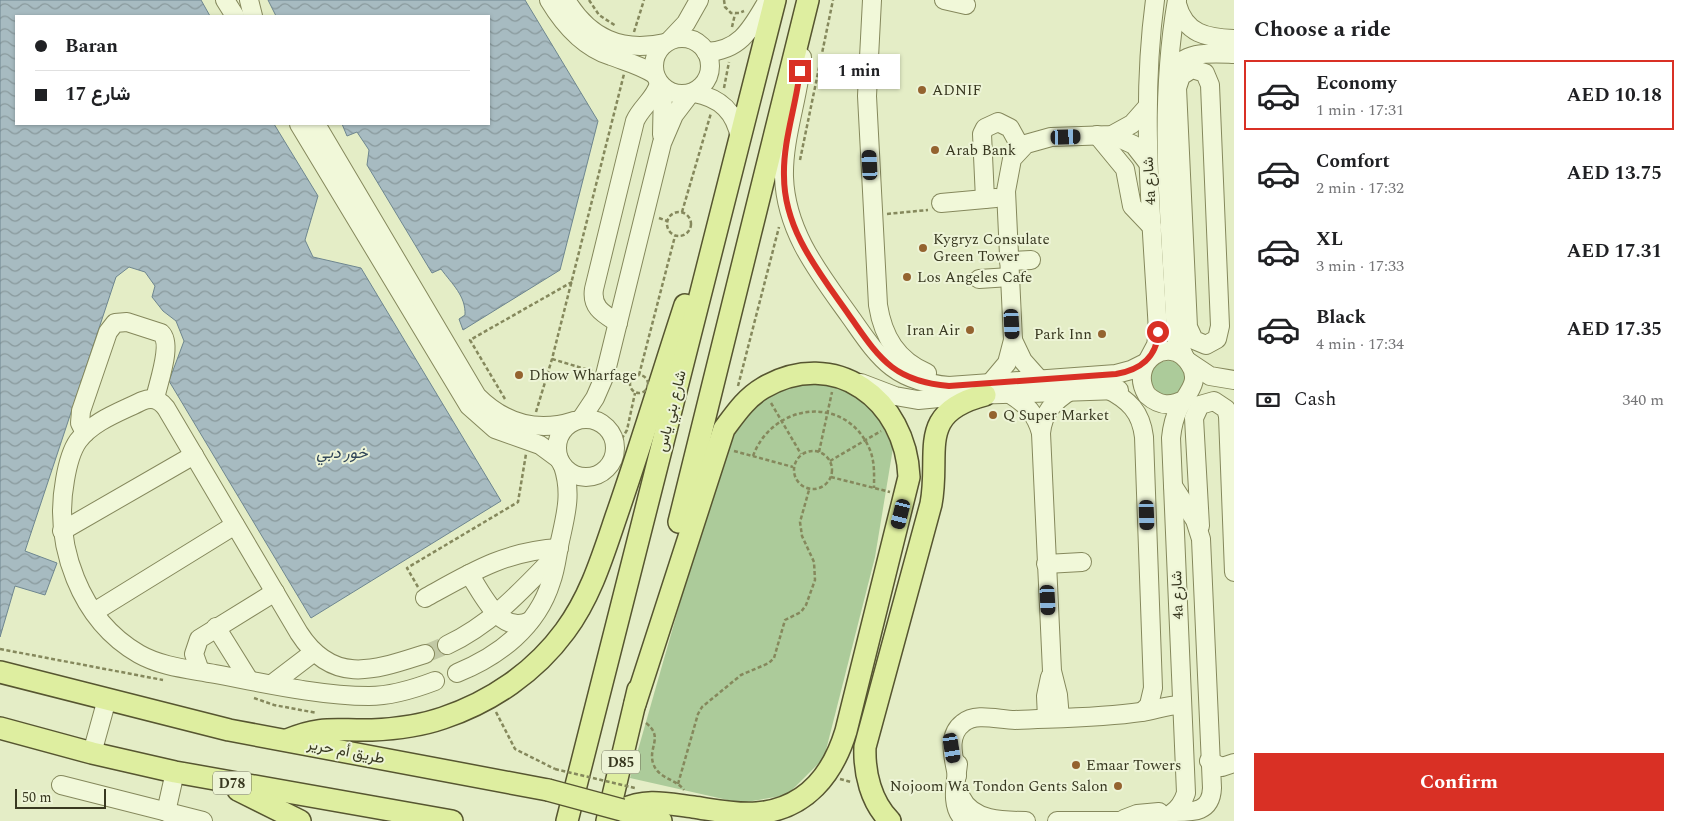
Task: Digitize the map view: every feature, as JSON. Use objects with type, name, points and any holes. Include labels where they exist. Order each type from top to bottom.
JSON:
[{"type":"main road","name":"شارع بني ياس","points":[[567,821],[775,0]]},
{"type":"main road","name":"D85","points":[[614,816],[634,708],[805,9]]},
{"type":"main road","points":[[287,740],[317,729],[371,730],[420,724],[443,718],[488,698],[530,669],[548,651],[570,624],[591,587],[628,482],[688,295],[720,222]]},
{"type":"main road","points":[[614,816],[649,802],[738,813],[758,813],[777,809],[795,802],[812,791],[826,776],[835,762],[846,731],[906,496],[909,477],[908,457],[896,423],[882,407],[843,378],[798,375],[780,380],[763,388],[741,406],[724,429],[634,708]]},
{"type":"main road","points":[[890,821],[876,802],[866,774],[866,747],[931,504],[934,478],[934,439],[942,421],[955,406],[967,400],[984,387]]},
{"type":"main road","name":"طريق أم حرير","points":[[0,672],[229,730],[548,790],[614,816],[661,821]]},
{"type":"main road","name":"D78","points":[[8,730],[92,753],[175,772],[452,821]]},
{"type":"main road","points":[[218,780],[300,821]]},
{"type":"street","points":[[225,0],[234,15]]},
{"type":"street","points":[[249,0],[252,15]]},
{"type":"street","points":[[549,0],[569,29],[582,40],[611,56],[630,47]]},
{"type":"street","points":[[566,0],[580,20],[602,38],[630,47],[653,46],[691,39],[704,49],[727,49],[744,38],[768,0]]},
{"type":"street","points":[[872,0],[867,96],[878,305],[881,324],[888,341],[900,356],[914,368],[932,376],[1010,394],[1107,389],[1149,397],[1164,405],[1172,405],[1187,396],[1234,380]]},
{"type":"street","points":[[944,0],[966,5]]},
{"type":"street","name":"4a شارع","points":[[1147,362],[1157,339],[1147,107],[1155,0]]},
{"type":"street","points":[[458,672],[498,652],[521,633],[546,597],[569,502],[568,484],[557,445],[559,437],[567,425],[577,420],[595,398],[605,375],[662,143],[674,115],[692,94],[702,87],[710,70],[704,49],[698,1]]},
{"type":"street","points":[[662,143],[659,82],[655,57],[686,23],[698,1]]},
{"type":"street","name":"4a شارع","points":[[1177,2],[1180,14],[1193,30],[1212,38],[1234,39]]},
{"type":"street","name":"4a شارع","points":[[1177,2],[1168,79],[1166,149],[1176,338],[1187,360]]},
{"type":"street","points":[[805,9],[800,74],[785,154],[786,199],[800,240],[810,259],[867,340],[879,355],[894,368],[911,378],[930,384],[984,387],[1007,363],[1013,340],[1003,157],[1009,144],[1050,137],[1105,135],[1132,124],[1147,107]]},
{"type":"street","points":[[630,47],[659,82],[671,93],[706,95],[727,108],[736,122],[740,138]]},
{"type":"street","points":[[1168,79],[1181,62],[1190,56],[1200,53],[1234,54]]},
{"type":"street","points":[[1199,70],[1208,78],[1210,85],[1220,326],[1217,339],[1206,345],[1194,340],[1188,328],[1180,160],[1179,82],[1186,71],[1199,70]]},
{"type":"street","points":[[618,323],[599,310],[593,300],[594,289],[635,121],[644,105],[655,94],[659,82]]},
{"type":"street","points":[[985,199],[982,134],[985,128],[998,122],[1005,124],[1019,143]]},
{"type":"street","points":[[300,125],[362,216]]},
{"type":"street","points":[[316,125],[362,216],[469,406],[496,429],[530,433],[577,420],[599,422],[609,430]]},
{"type":"street","points":[[1105,135],[1134,145],[1148,163]]},
{"type":"street","points":[[1105,135],[1126,169],[1132,206],[1152,227]]},
{"type":"street","points":[[1166,149],[1180,160]]},
{"type":"street","points":[[940,203],[985,199],[1006,194]]},
{"type":"street","points":[[1171,260],[1184,248]]},
{"type":"street","points":[[979,279],[1031,260]]},
{"type":"street","points":[[85,433],[80,423],[81,411],[108,332],[115,323],[127,322],[165,336],[167,348],[155,399]]},
{"type":"street","points":[[1013,340],[1023,361],[1039,379]]},
{"type":"street","points":[[843,378],[895,396],[918,400],[984,387],[1039,379],[1116,374],[1131,370],[1159,353],[1166,351],[1179,354],[1210,376],[1234,380]]},
{"type":"street","points":[[1187,360],[1194,378],[1187,396]]},
{"type":"street","points":[[1147,362],[1141,380],[1149,397]]},
{"type":"street","points":[[569,502],[590,476],[607,468],[614,450],[609,430],[605,375]]},
{"type":"street","points":[[1107,389],[1126,400],[1139,416],[1144,437],[1153,688],[1149,705],[1142,712]]},
{"type":"street","points":[[1053,718],[1058,695],[1052,671],[1041,433],[1046,413],[1053,404],[1070,391]]},
{"type":"street","points":[[1010,394],[1027,406],[1034,414],[1041,433]]},
{"type":"street","name":"4a شارع","points":[[1184,753],[1171,438],[1175,417],[1187,396]]},
{"type":"street","name":"4a شارع","points":[[1149,397],[1164,417],[1171,438]]},
{"type":"street","points":[[426,654],[377,669],[360,671],[343,668],[328,662],[314,652],[306,643],[275,592],[166,408],[155,399],[142,401],[85,433],[76,443],[62,492],[62,531],[73,574],[94,612],[114,636],[140,654],[169,666],[200,671],[247,688],[272,684],[348,695],[370,696],[407,690],[436,682]]},
{"type":"street","points":[[1147,821],[1162,819],[1175,812],[1202,810],[1208,804],[1212,788],[1209,761],[1194,418],[1200,405],[1214,401],[1226,409],[1228,416],[1234,572]]},
{"type":"street","points":[[530,433],[575,475],[590,476]]},
{"type":"street","points":[[62,531],[194,455]]},
{"type":"street","points":[[1146,498],[1172,479],[1194,520],[1200,539]]},
{"type":"street","points":[[94,612],[235,525]]},
{"type":"street","points":[[425,598],[502,558],[520,552],[558,551]]},
{"type":"street","points":[[447,645],[473,632],[496,614],[558,551]]},
{"type":"street","points":[[1046,564],[1082,562]]},
{"type":"street","points":[[468,574],[496,614],[504,622],[522,625],[530,621]]},
{"type":"street","points":[[1149,586],[1178,612]]},
{"type":"street","points":[[200,671],[194,654],[195,646],[199,639],[275,592]]},
{"type":"street","points":[[216,627],[247,688]]},
{"type":"street","points":[[272,684],[314,652]]},
{"type":"street","points":[[92,753],[107,699]]},
{"type":"street","points":[[966,821],[960,816],[955,807],[957,781],[952,744],[957,728],[972,718],[1004,720],[1053,718],[1142,712],[1160,706],[1182,711]]},
{"type":"street","points":[[1175,812],[1186,792],[1184,753]]},
{"type":"street","points":[[1058,821],[1122,820],[1137,814],[1157,813],[1173,802],[1179,789],[1184,753]]},
{"type":"street","points":[[1209,761],[1222,767],[1234,763]]},
{"type":"street","points":[[166,812],[175,772]]},
{"type":"street","points":[[957,781],[966,805],[973,812],[989,818],[1026,821]]},
{"type":"street","points":[[61,785],[203,821]]},
{"type":"street","points":[[1051,821],[1057,815],[1065,812],[1096,812],[1122,820]]},
{"type":"path","points":[[589,0],[599,15],[630,47]]},
{"type":"path","points":[[425,598],[407,568],[518,502],[530,433],[572,282],[630,47],[644,0]]},
{"type":"path","points":[[724,0],[725,7],[731,13],[739,14],[746,8]]},
{"type":"path","points":[[682,212],[689,218],[690,228],[684,235],[675,236],[668,230],[667,220],[673,213],[682,212]]},
{"type":"path","points":[[639,375],[675,236]]},
{"type":"path","points":[[507,402],[470,340],[572,282]]},
{"type":"path","points":[[614,450],[627,430],[635,393],[632,390],[631,378],[639,375],[646,378],[648,386],[646,396]]},
{"type":"path","points":[[819,452],[828,413],[843,378]]},
{"type":"path","points":[[635,393],[643,393],[648,386]]},
{"type":"path","points":[[763,388],[801,454]]},
{"type":"path","points":[[753,456],[761,439],[781,420],[804,412],[828,413],[849,423],[865,441],[874,469],[874,488]]},
{"type":"path","points":[[830,461],[896,423]]},
{"type":"path","points":[[717,447],[794,467]]},
{"type":"path","points":[[819,452],[830,461],[831,477],[824,486],[809,490],[798,483],[794,467],[801,454],[819,452]]},
{"type":"path","points":[[831,477],[906,496]]},
{"type":"path","points":[[678,784],[698,714],[702,707],[741,675],[769,663],[774,658],[785,620],[801,612],[806,605],[815,580],[814,562],[802,536],[800,522],[809,490]]},
{"type":"path","points":[[0,649],[166,681]]},
{"type":"path","points":[[247,688],[274,705],[318,714]]},
{"type":"path","points":[[488,698],[515,749],[556,769],[635,788]]},
{"type":"path","points":[[634,708],[653,728],[655,736],[652,761],[657,772],[683,788],[692,807]]},
{"type":"green space","points":[[1168,361],[1175,362],[1180,366],[1184,371],[1184,385],[1180,390],[1175,394],[1168,395],[1161,394],[1156,390],[1152,385],[1151,378],[1152,371],[1156,366],[1161,362]]},
{"type":"green space","points":[[832,382],[873,406],[893,448],[875,557],[824,758],[787,795],[741,803],[630,778],[731,424],[778,384]]},
{"type":"water","name":"خور دبي","points":[[0,0],[201,0],[209,15],[15,15],[15,125],[275,125],[318,196],[305,240],[313,257],[361,268],[501,501],[311,618],[169,381],[184,341],[176,321],[163,311],[152,297],[155,286],[145,272],[129,267],[116,277],[25,551],[57,563],[45,595],[15,586],[0,637]]},
{"type":"water","points":[[268,0],[525,0],[598,121],[560,270],[463,330],[459,319],[465,315],[465,308],[458,290],[441,269],[432,273],[367,165],[369,150],[357,132],[347,136],[342,125],[490,125],[490,15],[276,15]]},
{"type":"tunnel","points":[[425,654],[447,645]]},
{"type":"place","name":"ADNIF","points":[[922,90]]},
{"type":"place","name":"Arab Bank","points":[[935,150]]},
{"type":"place","name":"Kygryz Consulate Green Tower","points":[[923,248]]},
{"type":"place","name":"Los Angeles Cafe","points":[[907,277]]},
{"type":"place","name":"Iran Air","points":[[970,330]]},
{"type":"place","name":"Park Inn","points":[[1102,334]]},
{"type":"place","name":"Dhow Wharfage","points":[[519,375]]},
{"type":"place","name":"Q Super Market","points":[[993,415]]},
{"type":"place","name":"Emaar Towers","points":[[1076,765]]},
{"type":"place","name":"Nojoom Wa Tondon Gents Salon","points":[[1118,786]]},
{"type":"route","points":[[800,71],[785,154],[786,199],[792,220],[810,259],[867,340],[879,355],[894,368],[911,378],[930,384],[949,386],[1116,374],[1131,370],[1145,363],[1156,346],[1158,332]]}]
